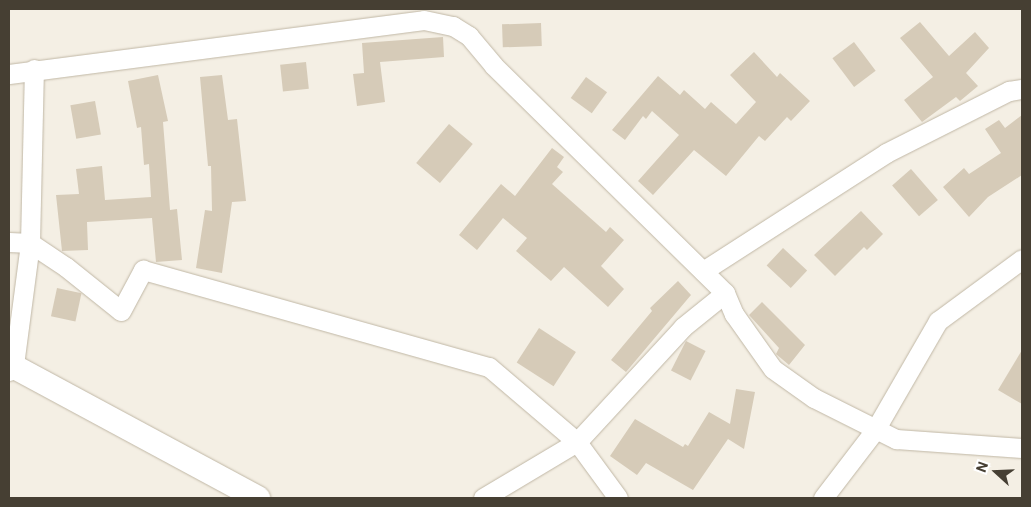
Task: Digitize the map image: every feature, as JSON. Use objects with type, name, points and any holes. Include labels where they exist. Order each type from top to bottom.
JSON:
[{"type":"street","points":[[9,74],[34,69],[424,20],[453,26],[469,36],[493,65],[725,293],[734,314],[773,369],[814,398],[874,430],[896,439],[1022,448]]},
{"type":"street","points":[[34,69],[30,243],[11,367],[258,498]]},
{"type":"street","points":[[703,271],[886,153],[1009,91],[1022,89]]},
{"type":"street","points":[[9,242],[30,243],[66,267],[121,311],[143,270],[489,367],[577,442],[618,498]]},
{"type":"street","points":[[823,498],[874,430],[938,321],[1022,259]]},
{"type":"street","points":[[483,498],[577,442],[683,327],[725,293]]},
{"type":"building","points":[[920,22],[949,56],[975,32],[989,48],[966,73],[978,86],[960,101],[956,97],[922,122],[904,100],[933,77],[900,38]]},
{"type":"building","points":[[541,23],[542,46],[503,47],[502,24]]},
{"type":"building","points":[[443,37],[444,57],[380,62],[385,102],[357,106],[353,74],[364,73],[362,43]]},
{"type":"building","points":[[854,42],[876,71],[854,87],[832,58]]},
{"type":"building","points":[[754,52],[777,77],[780,73],[810,101],[791,121],[787,117],[765,141],[759,136],[726,176],[694,150],[653,195],[638,181],[679,135],[652,111],[646,119],[643,116],[625,140],[612,130],[658,76],[680,95],[684,90],[705,109],[711,102],[736,124],[756,102],[730,75]]},
{"type":"building","points":[[306,62],[309,89],[283,92],[280,65]]},
{"type":"building","points":[[158,75],[168,121],[163,122],[170,210],[177,209],[182,260],[156,262],[152,218],[87,222],[88,250],[62,251],[56,195],[79,194],[76,169],[102,166],[105,200],[151,197],[149,164],[144,165],[141,127],[137,128],[128,81]]},
{"type":"building","points":[[222,75],[228,120],[237,119],[246,201],[232,202],[222,273],[196,268],[205,210],[212,211],[211,166],[208,166],[200,77]]},
{"type":"building","points":[[586,77],[607,92],[592,113],[571,98]]},
{"type":"building","points":[[95,101],[101,134],[76,139],[70,105]]},
{"type":"building","points":[[1022,115],[1022,175],[988,197],[969,217],[943,187],[964,168],[969,174],[1001,153],[985,129],[999,120],[1005,128]]},
{"type":"building","points":[[449,124],[473,144],[440,183],[416,163]]},
{"type":"building","points":[[552,148],[564,157],[557,167],[563,172],[552,184],[606,232],[610,227],[624,240],[601,266],[624,289],[608,307],[564,267],[551,281],[516,251],[527,238],[503,218],[477,250],[459,235],[501,184],[515,196]]},
{"type":"building","points":[[911,169],[938,200],[919,216],[892,185]]},
{"type":"building","points":[[861,211],[883,234],[867,250],[864,247],[835,276],[814,255]]},
{"type":"building","points":[[783,248],[807,271],[791,288],[767,266]]},
{"type":"building","points":[[678,281],[691,295],[626,372],[611,360],[652,311],[650,308]]},
{"type":"building","points":[[57,288],[81,293],[75,322],[51,316]]},
{"type":"building","points":[[762,302],[805,345],[789,365],[776,354],[779,348],[749,315]]},
{"type":"building","points":[[539,328],[576,352],[554,386],[517,362]]},
{"type":"building","points":[[686,341],[706,351],[691,380],[671,370]]},
{"type":"building","points":[[1022,350],[1022,404],[998,390]]},
{"type":"building","points":[[736,389],[755,392],[744,449],[728,439],[693,490],[646,463],[637,475],[610,456],[635,419],[683,447],[685,444],[688,446],[709,412],[730,424]]}]
